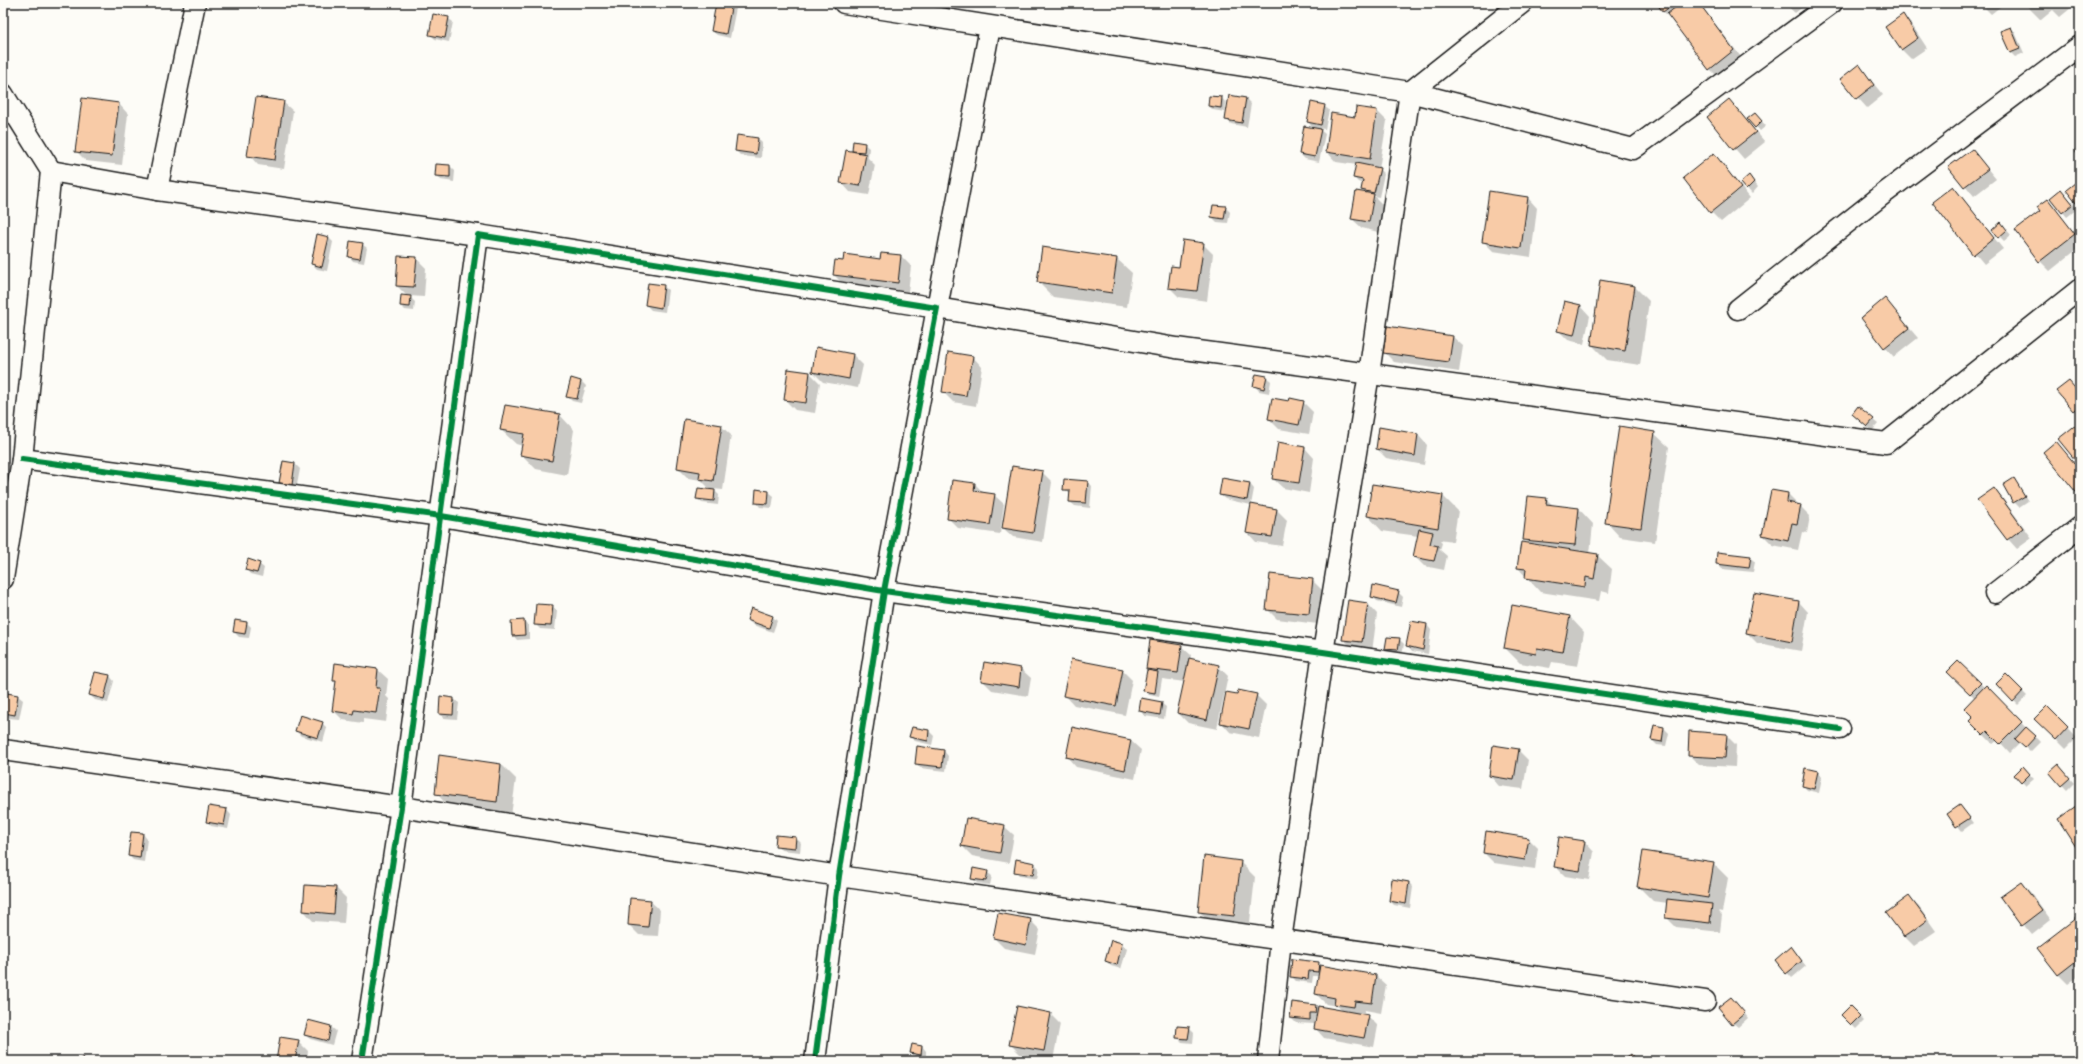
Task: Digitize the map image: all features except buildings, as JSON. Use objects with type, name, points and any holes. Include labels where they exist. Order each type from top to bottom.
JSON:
[{"type":"street","points":[[157,190],[194,3]]},
{"type":"street","points":[[844,3],[1410,92],[1633,149],[1832,3]]},
{"type":"street","points":[[1268,1061],[1281,940],[1323,652],[1369,374],[1410,92],[1522,3]]},
{"type":"street","points":[[815,1061],[839,876],[884,591],[990,27]]},
{"type":"street","points":[[1738,309],[1886,192],[2080,46]]},
{"type":"street","points":[[3,94],[51,171],[22,459],[3,579]]},
{"type":"street","points":[[51,171],[157,190],[478,235],[937,308],[1176,348],[1886,443],[2080,289]]},
{"type":"street","points":[[362,1061],[401,807],[478,235]]},
{"type":"street","points":[[22,459],[441,516],[884,591],[1323,652],[1840,728]]},
{"type":"street","points":[[1995,593],[2080,527]]},
{"type":"street","points":[[3,750],[401,807],[839,876],[1706,1001]]},
{"type":"cycle path","points":[[362,1061],[401,807],[478,235],[937,308],[884,591],[839,876],[815,1061]]},
{"type":"cycle path","points":[[22,459],[441,516],[884,591],[1323,652],[1840,729]]}]
